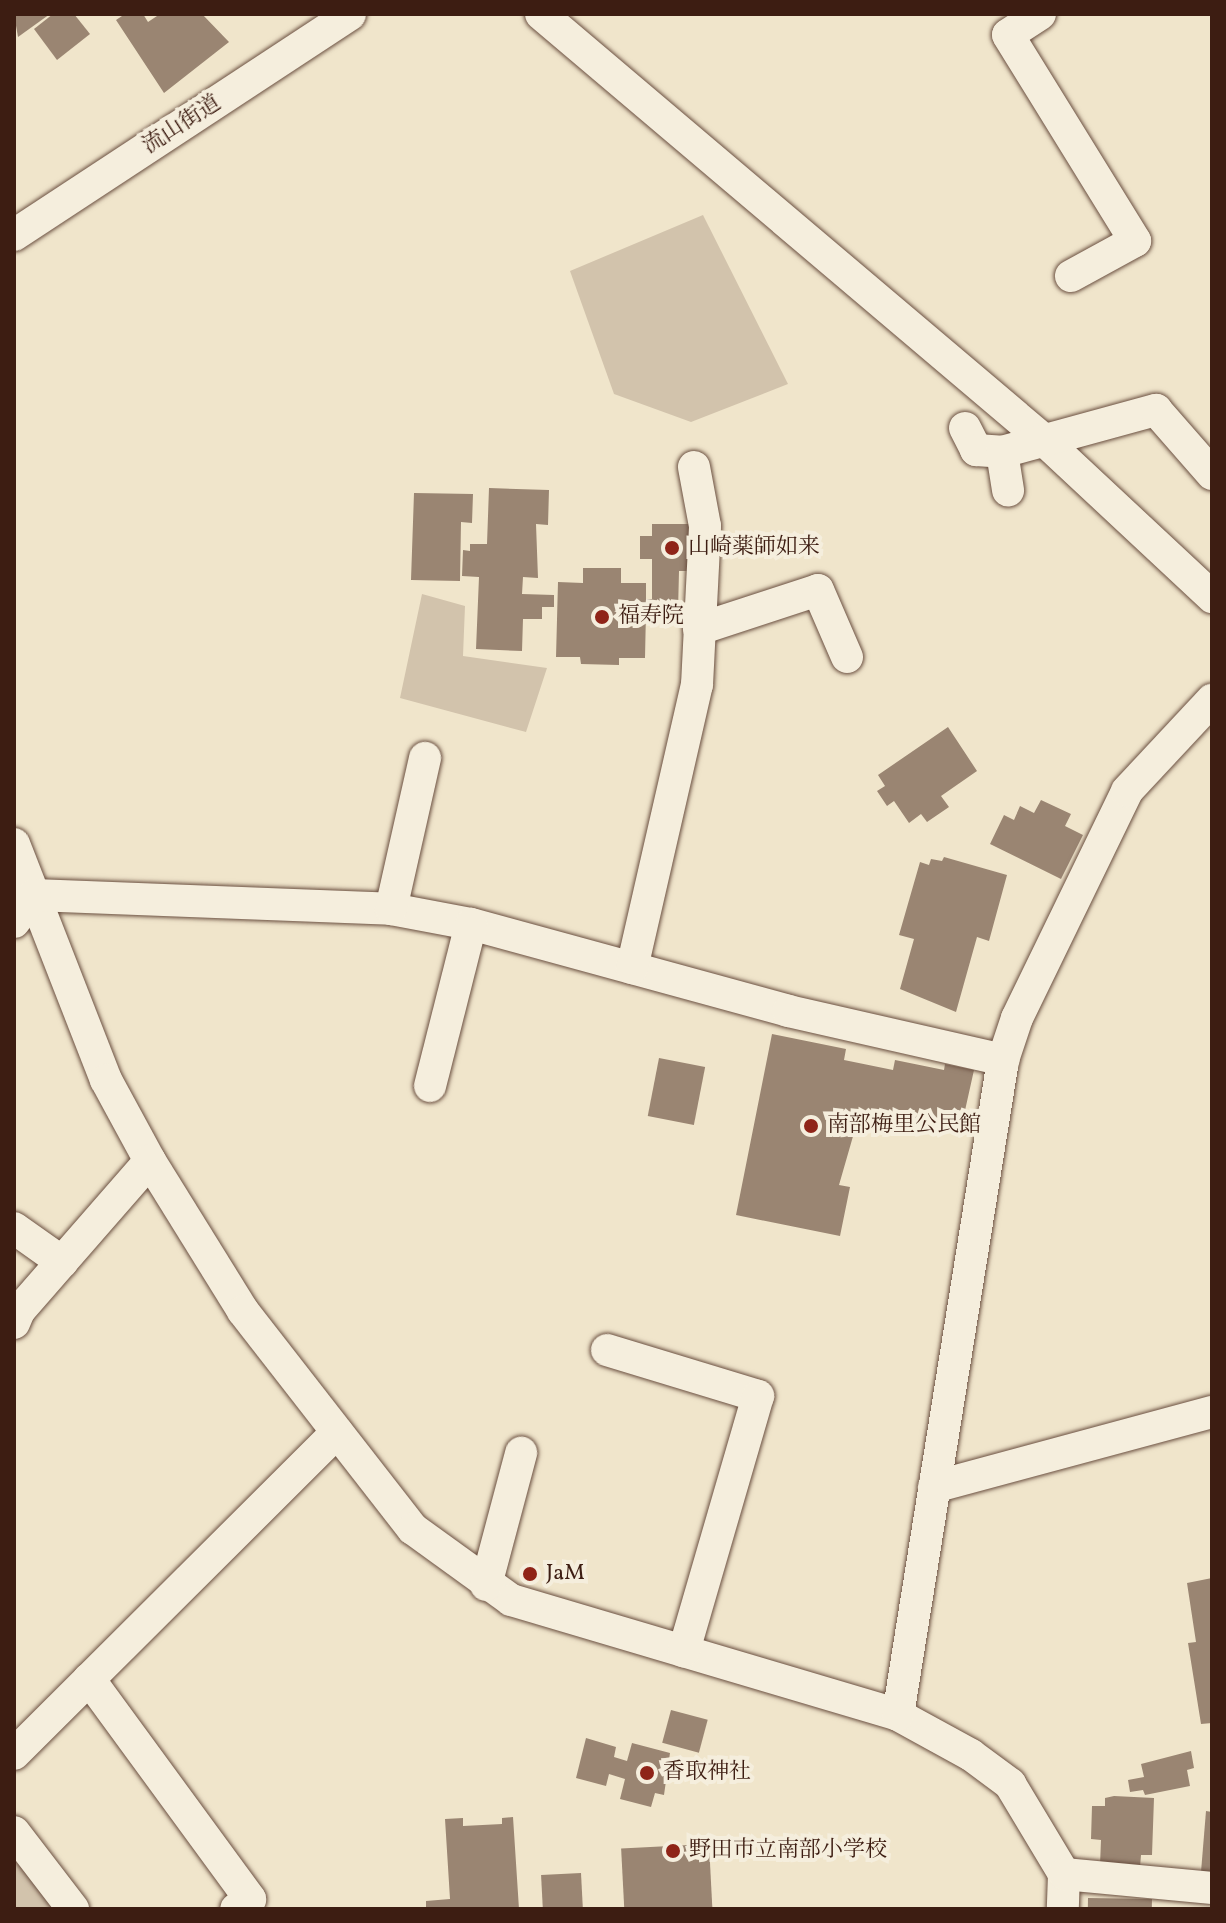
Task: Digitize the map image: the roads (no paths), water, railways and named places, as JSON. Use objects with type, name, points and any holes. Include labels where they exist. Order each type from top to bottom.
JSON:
[{"type":"street","name":"流山街道","points":[[14,235],[350,14]]},
{"type":"street","points":[[541,14],[1045,441],[1212,597]]},
{"type":"street","points":[[1040,14],[1008,35],[1135,241],[1071,276]]},
{"type":"street","points":[[965,428],[976,450],[1002,452],[1156,410],[1212,474]]},
{"type":"street","points":[[1002,452],[1008,491]]},
{"type":"street","points":[[632,968],[697,685],[705,526],[694,467]]},
{"type":"street","points":[[699,629],[818,590],[847,657]]},
{"type":"street","points":[[898,1715],[1003,1060],[1017,1018],[1127,791],[1212,700]]},
{"type":"street","points":[[391,909],[425,758]]},
{"type":"street","points":[[14,844],[106,1080],[150,1161],[243,1311],[413,1529],[486,1585],[511,1600],[898,1715],[971,1755],[1010,1784],[1064,1874],[1063,1909]]},
{"type":"street","points":[[34,895],[391,909],[471,924],[632,968],[1003,1060]]},
{"type":"street","points":[[14,922],[34,895]]},
{"type":"street","points":[[430,1086],[471,924]]},
{"type":"street","points":[[14,1323],[62,1262],[150,1161]]},
{"type":"street","points":[[14,1228],[62,1262]]},
{"type":"street","points":[[607,1350],[758,1396],[684,1651]]},
{"type":"street","points":[[934,1487],[1212,1412]]},
{"type":"street","points":[[14,1754],[337,1432]]},
{"type":"street","points":[[486,1585],[521,1453]]},
{"type":"street","points":[[89,1679],[250,1899],[236,1909]]},
{"type":"street","points":[[14,1832],[73,1909]]},
{"type":"street","points":[[1064,1874],[1212,1888]]},
{"type":"place","name":"山崎薬師如来","points":[[672,548]]},
{"type":"place","name":"福寿院","points":[[602,617]]},
{"type":"place","name":"南部梅里公民館","points":[[811,1126]]},
{"type":"place","name":"JaM","points":[[530,1574]]},
{"type":"place","name":"香取神社","points":[[647,1773]]},
{"type":"place","name":"野田市立南部小学校","points":[[673,1851]]}]
